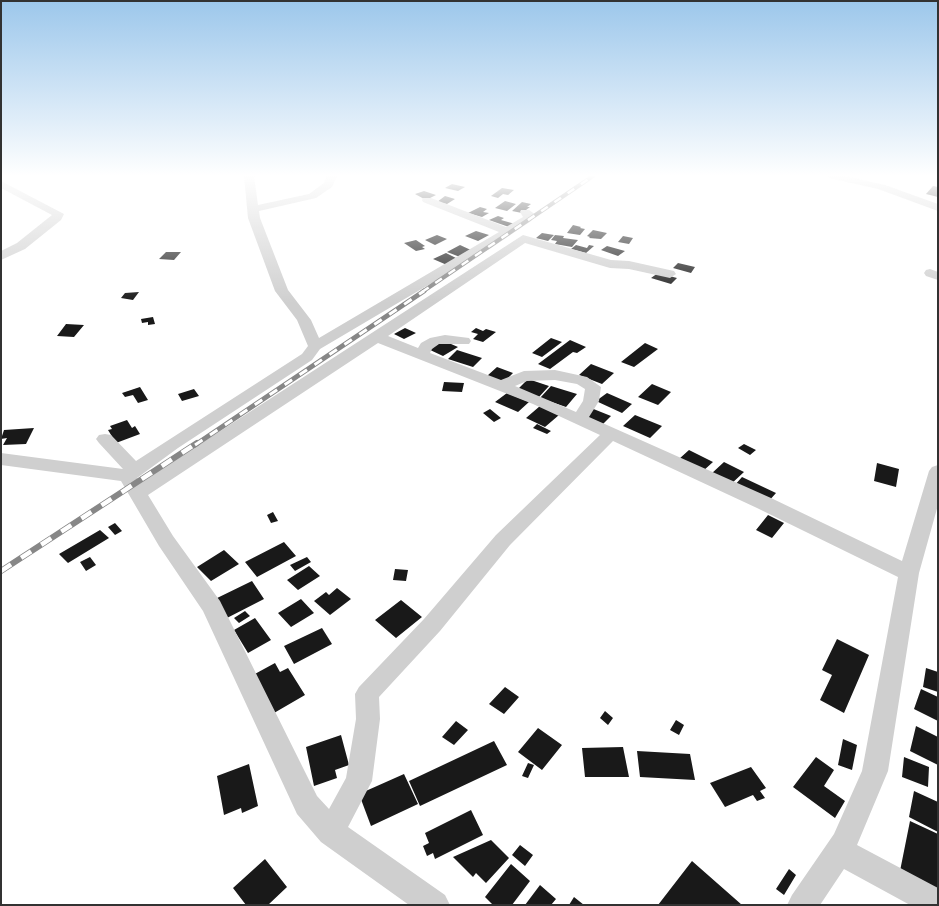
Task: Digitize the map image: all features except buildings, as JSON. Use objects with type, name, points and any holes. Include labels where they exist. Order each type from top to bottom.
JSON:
[{"type":"street","points":[[1,256],[21,246],[57,218]]},
{"type":"street","points":[[254,218],[282,291],[304,320],[315,346]]},
{"type":"street","points":[[474,218],[508,232]]},
{"type":"street","points":[[133,480],[307,357],[315,346],[508,232],[528,218]]},
{"type":"street","points":[[1,459],[133,480],[377,337],[523,239],[670,274]]},
{"type":"street","points":[[377,337],[580,419],[909,572]]},
{"type":"street","points":[[422,355],[426,346],[436,341],[464,341]]},
{"type":"street","points":[[501,386],[524,376],[555,374],[582,380],[593,387],[591,401],[580,419]]},
{"type":"street","points":[[331,832],[360,780],[368,719],[367,694],[432,625],[503,540],[611,434]]},
{"type":"street","points":[[105,439],[133,480],[166,541],[212,607],[308,805],[331,832],[435,905]]},
{"type":"street","points":[[802,905],[839,851],[875,771],[909,572],[938,471]]},
{"type":"street","points":[[839,851],[938,904]]},
{"type":"railway","points":[[422,292],[531,218]]},
{"type":"railway","points":[[195,445],[424,291]]},
{"type":"railway","points":[[1,571],[197,443]]}]
